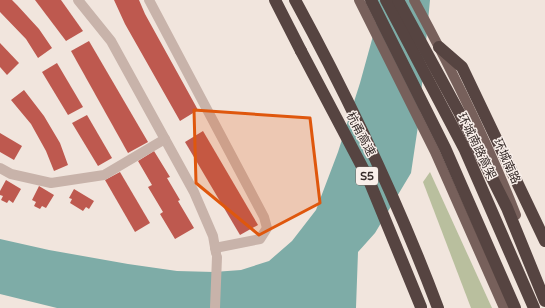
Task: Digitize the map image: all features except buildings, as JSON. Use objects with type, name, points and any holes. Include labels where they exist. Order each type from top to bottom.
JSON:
[{"type":"highway","name":"杭甬高速","points":[[275,0],[368,178],[421,308]]},
{"type":"highway","name":"杭甬高速","points":[[295,0],[318,42],[376,159],[438,308]]},
{"type":"highway","points":[[371,0],[445,148],[515,308]]},
{"type":"highway","name":"环城南路高架","points":[[386,0],[465,150],[534,308]]},
{"type":"highway","name":"环城南路高架","points":[[398,0],[460,114],[503,202],[545,301]]},
{"type":"highway","points":[[439,47],[462,67],[545,241]]},
{"type":"main road","points":[[359,0],[435,152],[504,308]]},
{"type":"main road","name":"环城南路","points":[[414,0],[439,47],[498,170],[545,289]]},
{"type":"street","points":[[78,0],[110,41],[194,192],[213,236],[216,252],[215,308]]},
{"type":"street","points":[[149,0],[264,217],[267,228],[260,239],[216,252]]},
{"type":"street","points":[[0,168],[11,174],[51,182],[104,175],[165,139]]},
{"type":"highlighted area","points":[[194,110],[310,118],[320,203],[259,235],[196,183]]},
{"type":"green space","points":[[430,172],[492,308],[471,308],[423,182]]},
{"type":"water","points":[[377,0],[430,0],[418,126],[411,173],[375,233],[358,252],[356,308],[57,308],[0,294],[0,239],[49,250],[177,271],[214,272],[241,270],[269,261],[292,241],[316,210],[338,152],[360,83],[376,25]]}]
